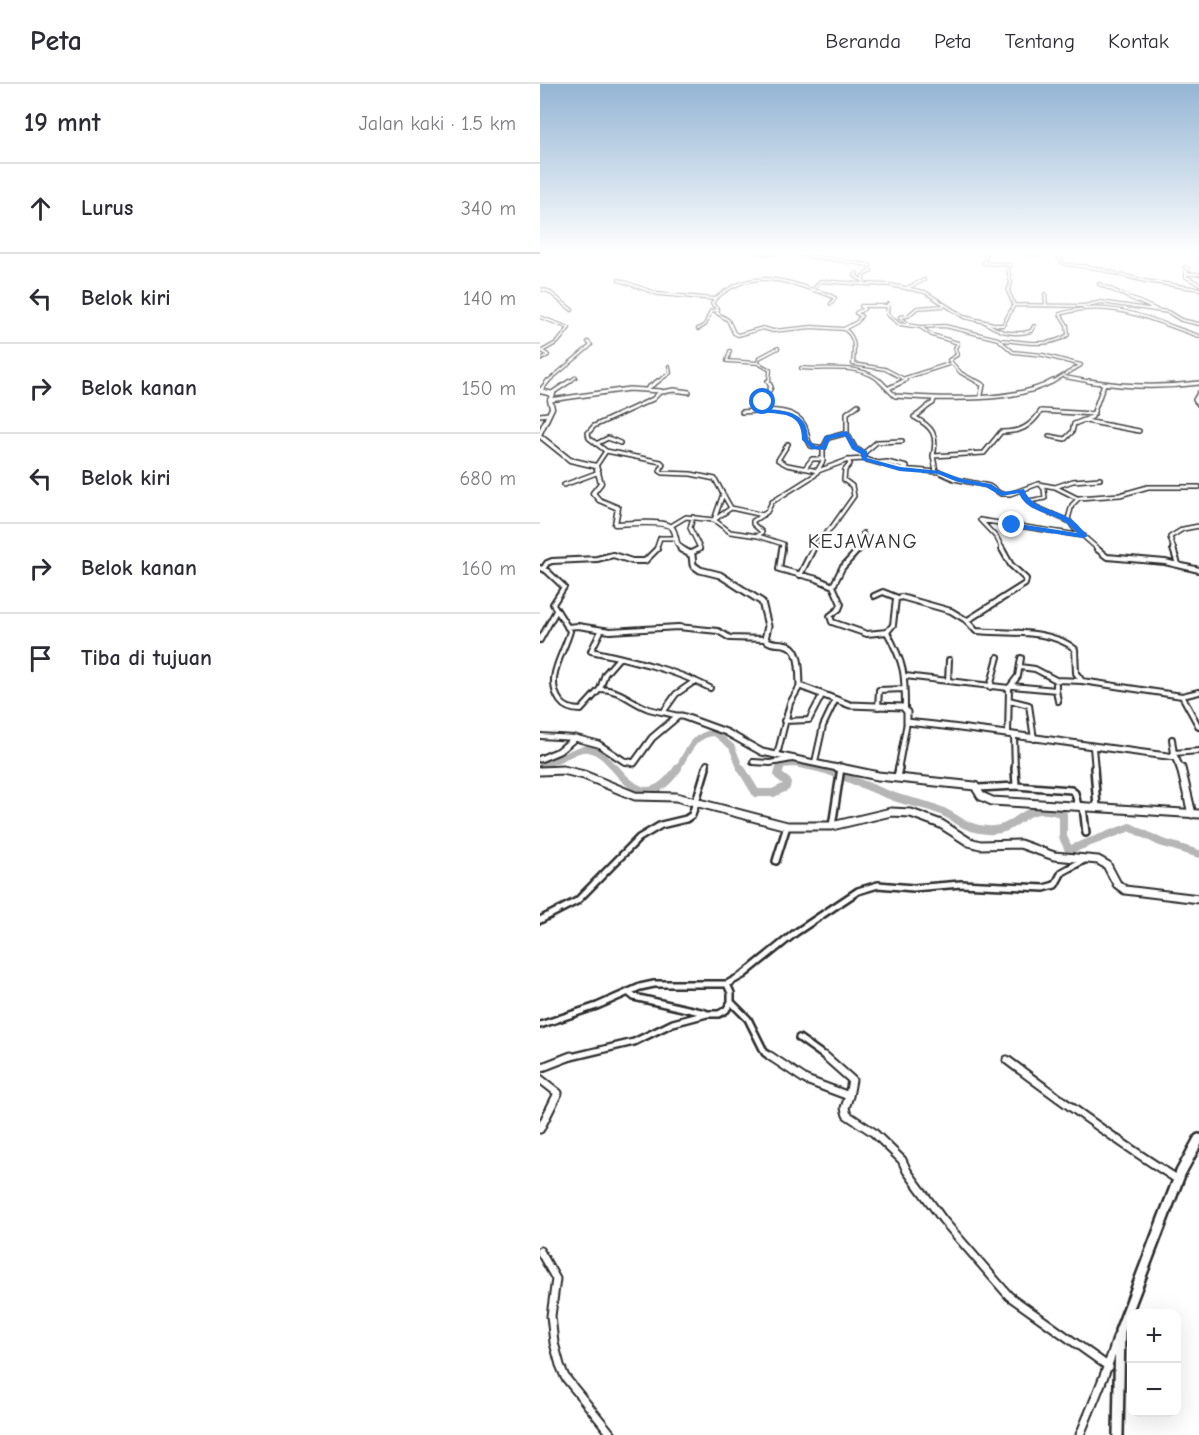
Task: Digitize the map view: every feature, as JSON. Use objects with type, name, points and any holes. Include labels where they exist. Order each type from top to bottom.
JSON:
[{"type":"street","points":[[540,317],[569,328],[558,342],[542,351],[548,355],[540,360]]},
{"type":"street","points":[[698,329],[703,327],[710,317]]},
{"type":"street","points":[[723,317],[730,322],[736,334],[762,328],[780,336]]},
{"type":"street","points":[[773,331],[812,327],[844,329],[859,321],[860,317]]},
{"type":"street","points":[[889,317],[899,324],[920,327],[958,343],[957,355],[950,360],[961,373],[982,385],[981,395]]},
{"type":"street","points":[[900,317],[908,324]]},
{"type":"street","points":[[962,317],[1003,325],[1007,317]]},
{"type":"street","points":[[920,327],[935,325],[952,327],[1002,340],[1043,344],[1068,336],[1067,325],[1062,317]]},
{"type":"street","points":[[1145,317],[1199,336]]},
{"type":"street","points":[[1176,317],[1199,324]]},
{"type":"street","points":[[984,322],[1000,331],[1023,334],[1031,331],[1034,326]]},
{"type":"street","points":[[844,329],[848,331],[854,342],[852,363],[862,367],[885,369],[898,377],[905,378],[952,363]]},
{"type":"street","points":[[801,368],[818,370],[838,366],[876,377],[899,397],[934,399],[1038,390],[1080,368],[1080,364],[1043,355],[1012,352],[1002,340]]},
{"type":"street","points":[[541,392],[556,373],[591,345],[588,342]]},
{"type":"street","points":[[758,363],[759,358],[778,348]]},
{"type":"street","points":[[730,351],[727,361],[758,363],[770,370],[768,381],[771,387],[764,398],[764,410]]},
{"type":"street","points":[[648,388],[670,373],[669,366]]},
{"type":"street","points":[[860,372],[873,371],[875,368]]},
{"type":"street","points":[[1071,373],[1072,377],[1077,380]]},
{"type":"street","points":[[541,392],[552,393],[576,377]]},
{"type":"street","points":[[1064,377],[1104,384],[1170,387],[1199,383]]},
{"type":"street","points":[[889,388],[905,382],[905,378]]},
{"type":"street","points":[[639,388],[643,382]]},
{"type":"street","points":[[1086,421],[1094,414],[1096,400],[1104,384]]},
{"type":"street","points":[[550,401],[639,388],[662,392],[674,390],[689,392]]},
{"type":"street","points":[[662,392],[653,399],[594,426],[588,433],[589,438],[606,450],[661,462],[663,464],[660,471],[663,473],[711,477],[717,482],[731,508]]},
{"type":"street","points":[[552,393],[550,401],[552,408],[540,435],[570,460],[598,466]]},
{"type":"street","points":[[1199,393],[1195,400],[1199,405]]},
{"type":"street","points":[[934,399],[933,403],[924,407],[921,413],[914,417],[927,422],[934,430],[937,441],[933,456],[936,471]]},
{"type":"street","points":[[858,405],[847,412],[847,433],[855,448],[864,453]]},
{"type":"street","points":[[742,412],[783,411],[792,415],[805,427],[804,438],[807,443],[816,449],[824,448]]},
{"type":"street","points":[[933,456],[984,453],[1001,432],[1013,433],[1024,429],[1035,422],[1041,411],[1094,414]]},
{"type":"street","points":[[792,415],[799,412]]},
{"type":"street","points":[[540,415],[549,414]]},
{"type":"street","points":[[1049,436],[1065,439],[1072,432],[1074,424],[1086,421],[1139,431]]},
{"type":"street","points":[[758,536],[762,532],[753,522],[763,515],[772,502],[813,478],[823,459],[828,438],[847,433]]},
{"type":"street","points":[[597,444],[608,438],[620,443]]},
{"type":"street","points":[[864,459],[864,453],[872,442],[880,439],[902,441]]},
{"type":"street","points":[[788,444],[778,460],[804,468],[818,471],[848,460],[864,459],[900,469],[936,471],[960,481],[988,486],[1001,494],[1010,494],[1040,484],[1055,487],[1077,498],[1120,495],[1148,487],[1199,487]]},
{"type":"street","points":[[564,485],[598,466],[606,450]]},
{"type":"street","points":[[804,468],[812,459],[823,459]]},
{"type":"street","points":[[800,575],[812,553],[813,546],[832,528],[854,496],[852,486],[844,480],[845,470],[850,464],[848,460]]},
{"type":"street","points":[[879,463],[887,462],[908,467]]},
{"type":"street","points":[[598,466],[601,483],[593,493],[599,500],[618,508],[615,524],[671,526],[682,518],[703,517],[714,520],[730,532],[758,536],[782,543],[779,569],[833,586],[841,604],[839,609],[830,616],[832,622],[867,634],[887,632],[893,625],[895,601],[898,598]]},
{"type":"street","points":[[1055,487],[1073,481],[1100,479]]},
{"type":"street","points":[[1029,501],[1045,498],[1044,489],[1040,484]]},
{"type":"street","points":[[1022,490],[1024,497],[1036,507],[1068,521],[1107,557],[1179,565],[1199,570]]},
{"type":"street","points":[[714,520],[723,494]]},
{"type":"street","points":[[1068,521],[1071,507],[1077,498]]},
{"type":"street","points":[[714,520],[731,508],[763,515]]},
{"type":"street","points":[[691,553],[700,548],[691,531],[693,517]]},
{"type":"street","points":[[968,620],[985,612],[996,601],[1025,584],[1026,579],[1011,565],[997,538],[980,520],[1084,536]]},
{"type":"street","points":[[671,526],[680,548],[691,553]]},
{"type":"street","points":[[1179,565],[1174,556],[1170,537],[1183,529],[1199,526]]},
{"type":"street","points":[[833,586],[842,568],[865,542],[863,533]]},
{"type":"street","points":[[619,658],[605,674],[600,689],[589,703],[579,710],[566,707],[556,695],[555,671],[570,636],[556,611],[554,600],[562,593],[564,587],[542,569],[552,561],[597,559],[608,555],[621,556],[636,562],[645,561],[656,551],[659,539],[674,538]]},
{"type":"street","points":[[691,553],[693,565],[697,569],[720,575],[762,602],[768,626],[765,639]]},
{"type":"street","points":[[874,596],[880,592],[887,592],[898,598],[908,598],[951,611],[968,620],[970,627],[976,631],[1036,634],[1071,644],[1075,649],[1076,673],[1082,681]]},
{"type":"street","points":[[540,640],[556,611]]},
{"type":"street","points":[[567,627],[578,626],[601,631],[678,627],[718,632],[730,639],[765,639]]},
{"type":"street","points":[[601,631],[591,651],[651,664],[710,688]]},
{"type":"street","points":[[887,632],[899,655],[905,676],[904,708],[907,722],[897,777]]},
{"type":"street","points":[[765,639],[770,645],[789,645],[800,669],[800,686],[790,703],[777,755]]},
{"type":"street","points":[[990,687],[998,657]]},
{"type":"street","points":[[1016,786],[1009,700],[1021,658]]},
{"type":"street","points":[[948,681],[949,660]]},
{"type":"street","points":[[1020,667],[1035,669],[1056,680],[1082,681],[1182,696],[1199,692]]},
{"type":"street","points":[[905,676],[990,687],[1056,687],[1058,701]]},
{"type":"street","points":[[664,711],[676,694],[695,681]]},
{"type":"street","points":[[800,686],[850,705],[904,708]]},
{"type":"street","points":[[600,689],[613,689],[648,708],[664,711],[726,732],[762,752],[815,762],[839,773],[897,777],[978,788],[1016,786],[1072,791],[1076,794],[1081,806],[1086,833]]},
{"type":"street","points":[[878,707],[879,690],[904,689]]},
{"type":"street","points":[[784,721],[809,720],[822,695]]},
{"type":"street","points":[[1182,696],[1199,727]]},
{"type":"street","points":[[1009,700],[1029,705],[1034,739]]},
{"type":"street","points":[[815,762],[823,726],[835,701]]},
{"type":"street","points":[[540,736],[575,738],[598,744],[624,761],[634,763],[652,738],[678,716]]},
{"type":"street","points":[[907,722],[990,730],[1093,747],[1174,755],[1199,751]]},
{"type":"street","points":[[540,759],[559,751],[575,738]]},
{"type":"street","points":[[978,788],[981,796],[992,801],[1196,814],[1179,762],[1174,755],[1172,739]]},
{"type":"street","points":[[1093,747],[1097,807]]},
{"type":"street","points":[[753,762],[781,763],[795,758]]},
{"type":"street","points":[[540,920],[577,901],[639,838],[661,825],[689,817],[697,802],[707,764]]},
{"type":"street","points":[[540,771],[556,769],[584,775],[635,796],[676,797],[787,826],[831,826],[891,812],[904,812],[941,824],[969,842],[980,845],[1020,844],[1054,856],[1088,858],[1107,865],[1117,884],[1125,890],[1199,899]]},
{"type":"street","points":[[831,826],[838,795],[839,773]]},
{"type":"street","points":[[776,861],[787,826]]},
{"type":"street","points":[[540,1025],[654,984],[727,984],[743,975],[795,933],[849,896],[868,886],[913,888],[962,884],[1044,888],[1055,885],[1062,872],[1088,858]]},
{"type":"street","points":[[540,1068],[574,1055],[634,1042],[652,1031],[673,1023],[722,1012],[731,1002],[731,993],[727,984]]},
{"type":"street","points":[[628,992],[634,997],[668,1003],[707,1014]]},
{"type":"street","points":[[731,1002],[748,1019],[765,1053],[806,1080],[849,1096]]},
{"type":"street","points":[[799,1038],[832,1061],[852,1080],[845,1108],[847,1115],[887,1143],[902,1160],[907,1171],[943,1220],[1008,1296],[1108,1366]]},
{"type":"street","points":[[1007,1060],[1097,1124],[1115,1140],[1177,1179]]},
{"type":"street","points":[[540,1079],[558,1093],[540,1130]]},
{"type":"street","points":[[1080,1435],[1177,1179],[1199,1139]]},
{"type":"street","points":[[540,1251],[556,1279],[551,1316],[554,1343],[560,1365],[565,1377],[612,1435]]},
{"type":"street","points":[[1118,1435],[1120,1331]]},
{"type":"waterway","points":[[677,770],[696,740],[715,733],[732,747],[741,770]]},
{"type":"waterway","points":[[540,766],[588,749],[605,758],[616,770]]},
{"type":"waterway","points":[[780,770],[781,765],[795,764],[824,770]]},
{"type":"waterway","points":[[615,768],[631,784],[646,791],[662,786],[678,768]]},
{"type":"waterway","points":[[741,768],[756,793],[773,793],[786,787],[787,782],[778,775],[780,768]]},
{"type":"waterway","points":[[819,768],[897,798],[936,809],[978,829],[998,830],[1038,810],[1063,814],[1063,837],[1069,850],[1130,827],[1160,842],[1199,854]]},
{"type":"district","name":"KEJAWANG","points":[[863,541]]},
{"type":"route","points":[[763,402],[764,410],[787,412],[803,423],[804,438],[816,449],[824,448],[828,438],[847,433],[851,444],[864,453],[864,459],[900,469],[939,472],[960,481],[992,487],[1005,495],[1022,490],[1023,496],[1036,507],[1068,521],[1084,536],[1012,525]]}]
